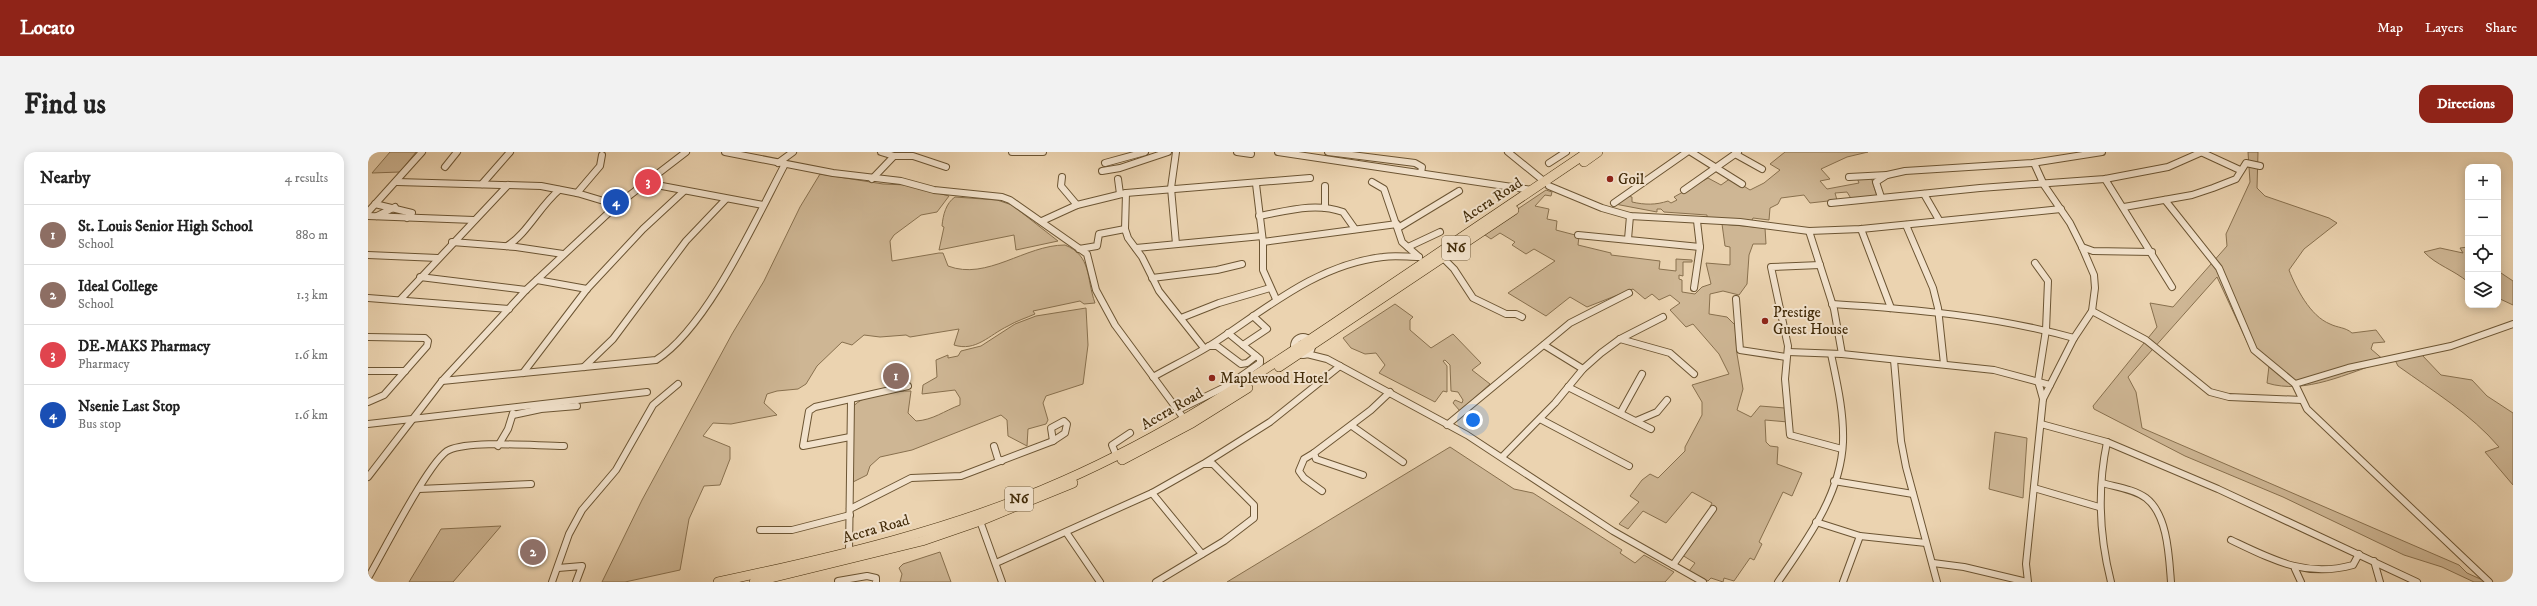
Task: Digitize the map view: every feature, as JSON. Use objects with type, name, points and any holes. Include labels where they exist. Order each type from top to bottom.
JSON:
[{"type":"highway","name":"Accra Road","points":[[1377,296],[1442,258],[1547,184],[1588,152]]},
{"type":"highway","name":"Accra Road","points":[[718,582],[849,553],[999,507],[1117,457],[1185,420],[1312,344],[1377,296],[1421,259],[1598,152]]},
{"type":"highway","name":"Accra Road","points":[[754,582],[886,551],[980,521],[1050,493],[1166,438],[1232,399],[1299,352]]},
{"type":"street","points":[[368,212],[397,182],[422,152]]},
{"type":"street","points":[[445,167],[457,152]]},
{"type":"street","points":[[482,184],[510,152]]},
{"type":"street","points":[[368,478],[377,464],[442,381],[526,290],[617,205],[686,152]]},
{"type":"street","points":[[725,152],[778,163],[872,179],[901,181],[934,190],[1002,197],[1010,200],[1087,254],[1095,289],[1107,311],[1185,420]]},
{"type":"street","points":[[778,163],[793,152]]},
{"type":"street","points":[[881,152],[894,156],[902,154],[909,155],[946,167]]},
{"type":"street","points":[[1012,152],[1043,152]]},
{"type":"street","points":[[1105,162],[1145,152]]},
{"type":"street","points":[[1102,171],[1120,168],[1168,152]]},
{"type":"street","points":[[1176,152],[1171,188],[1176,244]]},
{"type":"street","points":[[1237,152],[1251,154]]},
{"type":"street","points":[[1278,152],[1534,190]]},
{"type":"street","points":[[1328,152],[1415,163],[1422,167],[1421,173]]},
{"type":"street","points":[[1508,152],[1547,184],[1602,208],[1630,216],[1697,221],[1740,222],[1809,231],[1861,229],[2061,209]]},
{"type":"street","points":[[1549,163],[1566,152]]},
{"type":"street","points":[[1614,203],[1687,152],[1718,168],[1742,184]]},
{"type":"street","points":[[1849,177],[1876,174],[1887,175],[1926,168],[2034,163],[2102,152]]},
{"type":"street","points":[[1831,203],[1980,188],[2044,185],[2105,179],[2122,174],[2168,167],[2201,152],[2240,170]]},
{"type":"street","points":[[577,193],[600,166],[602,153]]},
{"type":"street","points":[[1684,190],[1718,168],[1737,153],[1762,169]]},
{"type":"street","points":[[872,179],[894,156]]},
{"type":"street","points":[[2034,163],[2044,185],[2061,209],[2086,255],[2094,275],[2095,288],[2092,311],[2074,338],[2043,399]]},
{"type":"street","points":[[2124,207],[2165,200],[2213,188],[2236,179],[2240,170],[2246,163],[2260,166]]},
{"type":"street","points":[[442,381],[656,360],[667,355],[701,311],[763,205],[785,164]]},
{"type":"street","points":[[1881,197],[1876,182],[1887,175]]},
{"type":"street","points":[[1062,177],[1061,186],[1077,206]]},
{"type":"street","points":[[1042,221],[1077,206],[1123,193],[1171,188],[1178,190],[1256,184],[1310,178]]},
{"type":"street","points":[[1118,179],[1123,193],[1128,238],[1136,248],[1152,278],[1181,318],[1206,347]]},
{"type":"street","points":[[2105,179],[2152,252],[2172,287]]},
{"type":"street","points":[[397,182],[541,186],[577,193],[617,205]]},
{"type":"street","points":[[1372,182],[1378,184],[1384,189],[1398,226],[1402,242],[1421,259]]},
{"type":"street","points":[[646,183],[763,205]]},
{"type":"street","points":[[1256,184],[1262,239],[1263,270],[1276,299]]},
{"type":"street","points":[[400,300],[452,242],[508,185]]},
{"type":"street","points":[[1325,186],[1325,208]]},
{"type":"street","points":[[516,244],[545,202],[559,190]]},
{"type":"street","points":[[523,373],[587,290],[643,229],[684,191]]},
{"type":"street","points":[[1136,248],[1262,239],[1355,228],[1398,226],[1459,191]]},
{"type":"street","points":[[1924,194],[1939,220]]},
{"type":"street","points":[[584,367],[613,339],[686,241],[726,199]]},
{"type":"street","points":[[2165,200],[2219,268],[2254,350],[2295,384],[2307,409],[2489,582]]},
{"type":"street","points":[[375,204],[395,207],[412,213],[407,218]]},
{"type":"street","points":[[376,216],[395,207]]},
{"type":"street","points":[[1259,216],[1325,208],[1343,212],[1355,228]]},
{"type":"street","points":[[368,216],[474,220]]},
{"type":"street","points":[[1628,239],[1630,216]]},
{"type":"street","points":[[1694,288],[1700,248],[1697,221]]},
{"type":"street","points":[[1906,225],[1933,288],[1938,311],[1944,364]]},
{"type":"street","points":[[1079,249],[1097,246],[1099,234],[1126,229]]},
{"type":"street","points":[[1861,229],[1891,308]]},
{"type":"street","points":[[1809,231],[1832,304],[1842,354]]},
{"type":"street","points":[[1408,247],[1440,232]]},
{"type":"street","points":[[1578,235],[1628,239],[1700,248]]},
{"type":"street","points":[[452,242],[506,246],[516,244],[563,254]]},
{"type":"street","points":[[2082,247],[2093,251],[2152,252]]},
{"type":"street","points":[[2086,255],[2093,251]]},
{"type":"street","points":[[368,255],[438,258]]},
{"type":"street","points":[[1153,377],[1206,347],[1276,299],[1316,277],[1355,263],[1388,256],[1421,259]]},
{"type":"street","points":[[1442,258],[1454,269],[1473,298],[1506,314],[1516,314],[1522,317]]},
{"type":"street","points":[[1933,564],[1964,567],[2027,582],[2026,564],[2043,399],[2038,381],[2046,330],[2048,281],[2035,263]]},
{"type":"street","points":[[1152,278],[1217,270],[1242,264]]},
{"type":"street","points":[[1820,266],[1771,267],[1787,354],[1785,379],[1790,435],[1842,448]]},
{"type":"street","points":[[420,278],[526,290]]},
{"type":"street","points":[[537,280],[587,290]]},
{"type":"street","points":[[1181,318],[1214,305],[1270,288]]},
{"type":"street","points":[[1447,424],[1578,318],[1629,293]]},
{"type":"street","points":[[368,298],[509,309]]},
{"type":"street","points":[[1736,299],[1738,346],[1740,350],[1787,354],[1842,354],[1944,364],[1994,370],[2050,385]]},
{"type":"street","points":[[1832,304],[1938,311],[2046,330],[2074,338]]},
{"type":"street","points":[[2092,311],[2146,340],[2210,392],[2229,397],[2302,400]]},
{"type":"street","points":[[1243,345],[1267,329],[1253,316]]},
{"type":"street","points":[[1502,457],[1540,419],[1583,370],[1620,339],[1663,317]]},
{"type":"street","points":[[2295,384],[2348,368],[2451,346],[2513,324]]},
{"type":"street","points":[[1178,410],[1227,386],[1257,366],[1260,361],[1256,356],[1228,333]]},
{"type":"street","points":[[368,337],[425,338],[428,341],[427,346],[384,394],[368,402]]},
{"type":"street","points":[[1620,339],[1670,353],[1694,374]]},
{"type":"street","points":[[1327,359],[1312,344],[1297,340],[1293,344],[1299,352],[1327,359],[1447,424],[1502,457],[1613,531],[1703,582]]},
{"type":"street","points":[[1544,345],[1583,370]]},
{"type":"street","points":[[1206,347],[1217,346],[1241,364],[1247,363],[1256,356]]},
{"type":"street","points":[[1778,582],[1816,522],[1834,480],[1842,448],[1841,408],[1831,354]]},
{"type":"street","points":[[1894,360],[1901,441],[1913,494],[1937,582]]},
{"type":"street","points":[[996,563],[1152,493],[1203,464],[1270,422],[1340,366]]},
{"type":"street","points":[[368,371],[406,371]]},
{"type":"street","points":[[1621,412],[1642,374]]},
{"type":"street","points":[[552,582],[569,534],[582,510],[616,470],[653,405],[678,384]]},
{"type":"street","points":[[850,437],[804,446],[802,445],[809,411],[811,409],[908,386]]},
{"type":"street","points":[[1568,387],[1621,412],[1651,429]]},
{"type":"street","points":[[368,424],[411,420],[513,406],[647,392]]},
{"type":"street","points":[[1322,491],[1304,478],[1300,471],[1304,459],[1314,454],[1352,426],[1390,392]]},
{"type":"street","points":[[849,553],[851,400]]},
{"type":"street","points":[[1636,420],[1657,412],[1667,400]]},
{"type":"street","points":[[498,446],[508,429],[513,415],[513,406]]},
{"type":"street","points":[[513,415],[554,407],[577,406]]},
{"type":"street","points":[[1540,419],[1629,466]]},
{"type":"street","points":[[2041,424],[2107,442],[2359,554],[2418,582]]},
{"type":"street","points":[[1352,426],[1403,462]]},
{"type":"street","points":[[1117,457],[1112,445],[1130,433]]},
{"type":"street","points":[[760,530],[772,532],[793,529],[850,512],[911,478],[961,476],[1053,441]]},
{"type":"street","points":[[2107,442],[2103,462],[2099,507],[2104,557],[2111,582]]},
{"type":"street","points":[[368,578],[431,468],[447,450],[465,445],[564,446]]},
{"type":"street","points":[[994,446],[998,459],[1002,461]]},
{"type":"street","points":[[1314,454],[1316,459],[1327,464],[1363,475]]},
{"type":"street","points":[[368,465],[377,464]]},
{"type":"street","points":[[1156,582],[1242,529],[1255,514],[1254,505],[1226,476],[1213,464],[1203,464]]},
{"type":"street","points":[[1834,480],[1913,494]]},
{"type":"street","points":[[2102,483],[2144,496],[2154,507],[2167,542],[2170,582]]},
{"type":"street","points":[[420,489],[531,484]]},
{"type":"street","points":[[2034,488],[2099,507]]},
{"type":"street","points":[[1152,493],[1202,554]]},
{"type":"street","points":[[1673,565],[1713,509]]},
{"type":"street","points":[[980,521],[1002,582]]},
{"type":"street","points":[[1816,522],[1860,536],[1926,543]]},
{"type":"street","points":[[1066,532],[1100,582]]},
{"type":"street","points":[[1843,582],[1860,536]]},
{"type":"street","points":[[2231,540],[2295,569],[2342,570],[2353,565],[2359,554]]},
{"type":"street","points":[[2374,561],[2380,582]]},
{"type":"street","points":[[558,568],[582,566],[576,582]]},
{"type":"street","points":[[2295,569],[2301,582]]},
{"type":"street","points":[[838,581],[870,576],[876,578],[876,582]]},
{"type":"shaded area","points":[[390,152],[416,152],[400,172],[372,173]]},
{"type":"shaded area","points":[[1785,152],[1868,152],[1847,157],[1821,169],[1830,179],[1820,181],[1827,189],[1859,183],[1857,178],[1871,177],[1877,196],[1852,200],[1847,192],[1835,193],[1837,200],[1810,203],[1804,195],[1781,198],[1778,204],[1770,208],[1769,220],[1753,218],[1751,222],[1707,219],[1707,215],[1664,212],[1661,209],[1657,209],[1657,212],[1615,204],[1628,196],[1632,197],[1632,202],[1637,203],[1655,204],[1668,201],[1671,203],[1677,200],[1674,197],[1708,178],[1721,185],[1731,178],[1750,190],[1764,183],[1780,170],[1770,164]]},
{"type":"shaded area","points":[[2248,152],[2258,152],[2257,188],[2265,196],[2329,218],[2337,223],[2304,249],[2289,270],[2305,301],[2316,315],[2323,320],[2352,333],[2376,330],[2385,342],[2373,343],[2371,349],[2385,361],[2326,381],[2311,384],[2281,386],[2267,383],[2269,366],[2249,346],[2217,277],[2128,377],[2136,392],[2142,428],[2459,565],[2467,573],[2487,582],[2474,582],[2442,567],[2404,555],[2283,497],[2185,456],[2094,409],[2093,406],[2157,327],[2150,303],[2173,307],[2227,246],[2226,234],[2250,182]]},
{"type":"shaded area","points":[[820,174],[883,184],[907,185],[949,196],[937,212],[921,215],[894,235],[890,241],[892,261],[943,253],[948,266],[963,269],[977,269],[992,266],[1035,250],[1065,245],[1080,255],[1084,262],[1095,303],[1084,304],[1080,301],[1033,311],[1035,314],[1011,324],[982,342],[969,346],[962,347],[954,345],[959,329],[910,337],[906,335],[880,337],[864,335],[852,345],[842,342],[817,366],[806,384],[798,389],[777,391],[767,394],[764,403],[777,415],[731,424],[713,423],[703,436],[730,447],[730,459],[720,485],[704,486],[689,519],[680,570],[625,582],[602,582],[642,500],[732,334],[764,281],[800,207]]},
{"type":"shaded area","points":[[1546,190],[1552,192],[1551,196],[1545,195],[1535,206],[1549,209],[1547,219],[1557,221],[1556,230],[1579,236],[1578,245],[1611,253],[1611,255],[1660,261],[1659,269],[1676,271],[1676,259],[1692,260],[1692,262],[1683,262],[1683,276],[1679,275],[1679,279],[1682,280],[1682,292],[1695,294],[1702,287],[1711,284],[1706,263],[1730,265],[1730,247],[1725,246],[1722,224],[1765,228],[1766,244],[1753,244],[1749,255],[1747,284],[1739,295],[1723,291],[1710,294],[1709,314],[1727,317],[1735,325],[1737,354],[1743,389],[1737,410],[1751,417],[1760,406],[1785,408],[1788,422],[1765,420],[1766,442],[1770,446],[1778,447],[1777,464],[1802,473],[1792,496],[1783,492],[1759,542],[1762,544],[1754,560],[1750,558],[1734,581],[1724,578],[1723,582],[1711,578],[1708,581],[1689,571],[1695,563],[1682,555],[1714,510],[1710,507],[1712,503],[1692,492],[1666,523],[1643,511],[1628,529],[1619,524],[1639,502],[1630,496],[1642,480],[1650,474],[1658,478],[1685,451],[1685,447],[1702,415],[1702,402],[1692,385],[1729,374],[1719,354],[1693,324],[1686,327],[1670,310],[1680,303],[1670,295],[1659,300],[1652,294],[1645,299],[1633,289],[1587,307],[1570,297],[1546,316],[1508,293],[1555,261],[1534,249],[1526,254],[1512,245],[1515,242],[1500,233],[1491,239],[1482,233]]},
{"type":"shaded area","points":[[955,197],[997,200],[1012,205],[1058,241],[1016,250],[1014,235],[939,250],[944,227],[942,226],[944,214],[947,206]]},
{"type":"shaded area","points":[[2465,247],[2465,280],[2429,257],[2424,252],[2440,248],[2463,253],[2460,248]]},
{"type":"shaded area","points":[[2501,273],[2513,281],[2513,305],[2501,299]]},
{"type":"shaded area","points":[[1395,304],[1413,317],[1410,320],[1410,330],[1431,348],[1453,334],[1481,363],[1472,370],[1490,384],[1460,411],[1453,403],[1455,400],[1462,403],[1463,400],[1458,392],[1451,391],[1450,365],[1445,360],[1443,361],[1447,366],[1447,392],[1443,391],[1435,402],[1379,373],[1385,365],[1376,353],[1365,354],[1351,348],[1343,338]]},
{"type":"shaded area","points":[[1086,308],[1088,345],[1083,384],[1046,396],[1043,403],[1048,420],[1046,424],[1028,429],[1027,446],[1008,436],[1007,420],[1001,415],[912,450],[880,457],[870,466],[867,475],[853,482],[853,407],[857,403],[871,396],[880,394],[911,391],[908,413],[916,421],[933,417],[960,405],[960,398],[955,390],[922,394],[923,385],[937,377],[936,360],[948,355],[948,358],[958,356],[961,351],[981,346],[1015,324],[1036,316]]},
{"type":"shaded area","points":[[2422,355],[2441,375],[2472,380],[2487,396],[2513,413],[2513,485],[2485,452],[2499,447],[2488,435],[2464,413],[2398,366],[2395,360]]},
{"type":"shaded area","points":[[1995,432],[2027,438],[2023,498],[1989,489]]},
{"type":"shaded area","points":[[1450,447],[1514,489],[1533,493],[1622,550],[1620,553],[1635,563],[1644,555],[1674,572],[1665,582],[1227,582]]},
{"type":"shaded area","points":[[501,526],[453,582],[409,582],[441,529]]},
{"type":"shaded area","points":[[940,552],[951,582],[900,582],[902,574],[899,568],[903,564]]},
{"type":"place","name":"Goil","points":[[1610,179]]},
{"type":"place","name":"DE-MAKS Pharmacy","points":[[648,182]]},
{"type":"place","name":"Nsenie Last Stop","points":[[616,202]]},
{"type":"place","name":"Prestige Guest House","points":[[1765,321]]},
{"type":"place","name":"St. Louis Senior High School","points":[[896,376]]},
{"type":"place","name":"Maplewood Hotel","points":[[1212,378]]},
{"type":"place","name":"Ideal College","points":[[533,552]]}]
